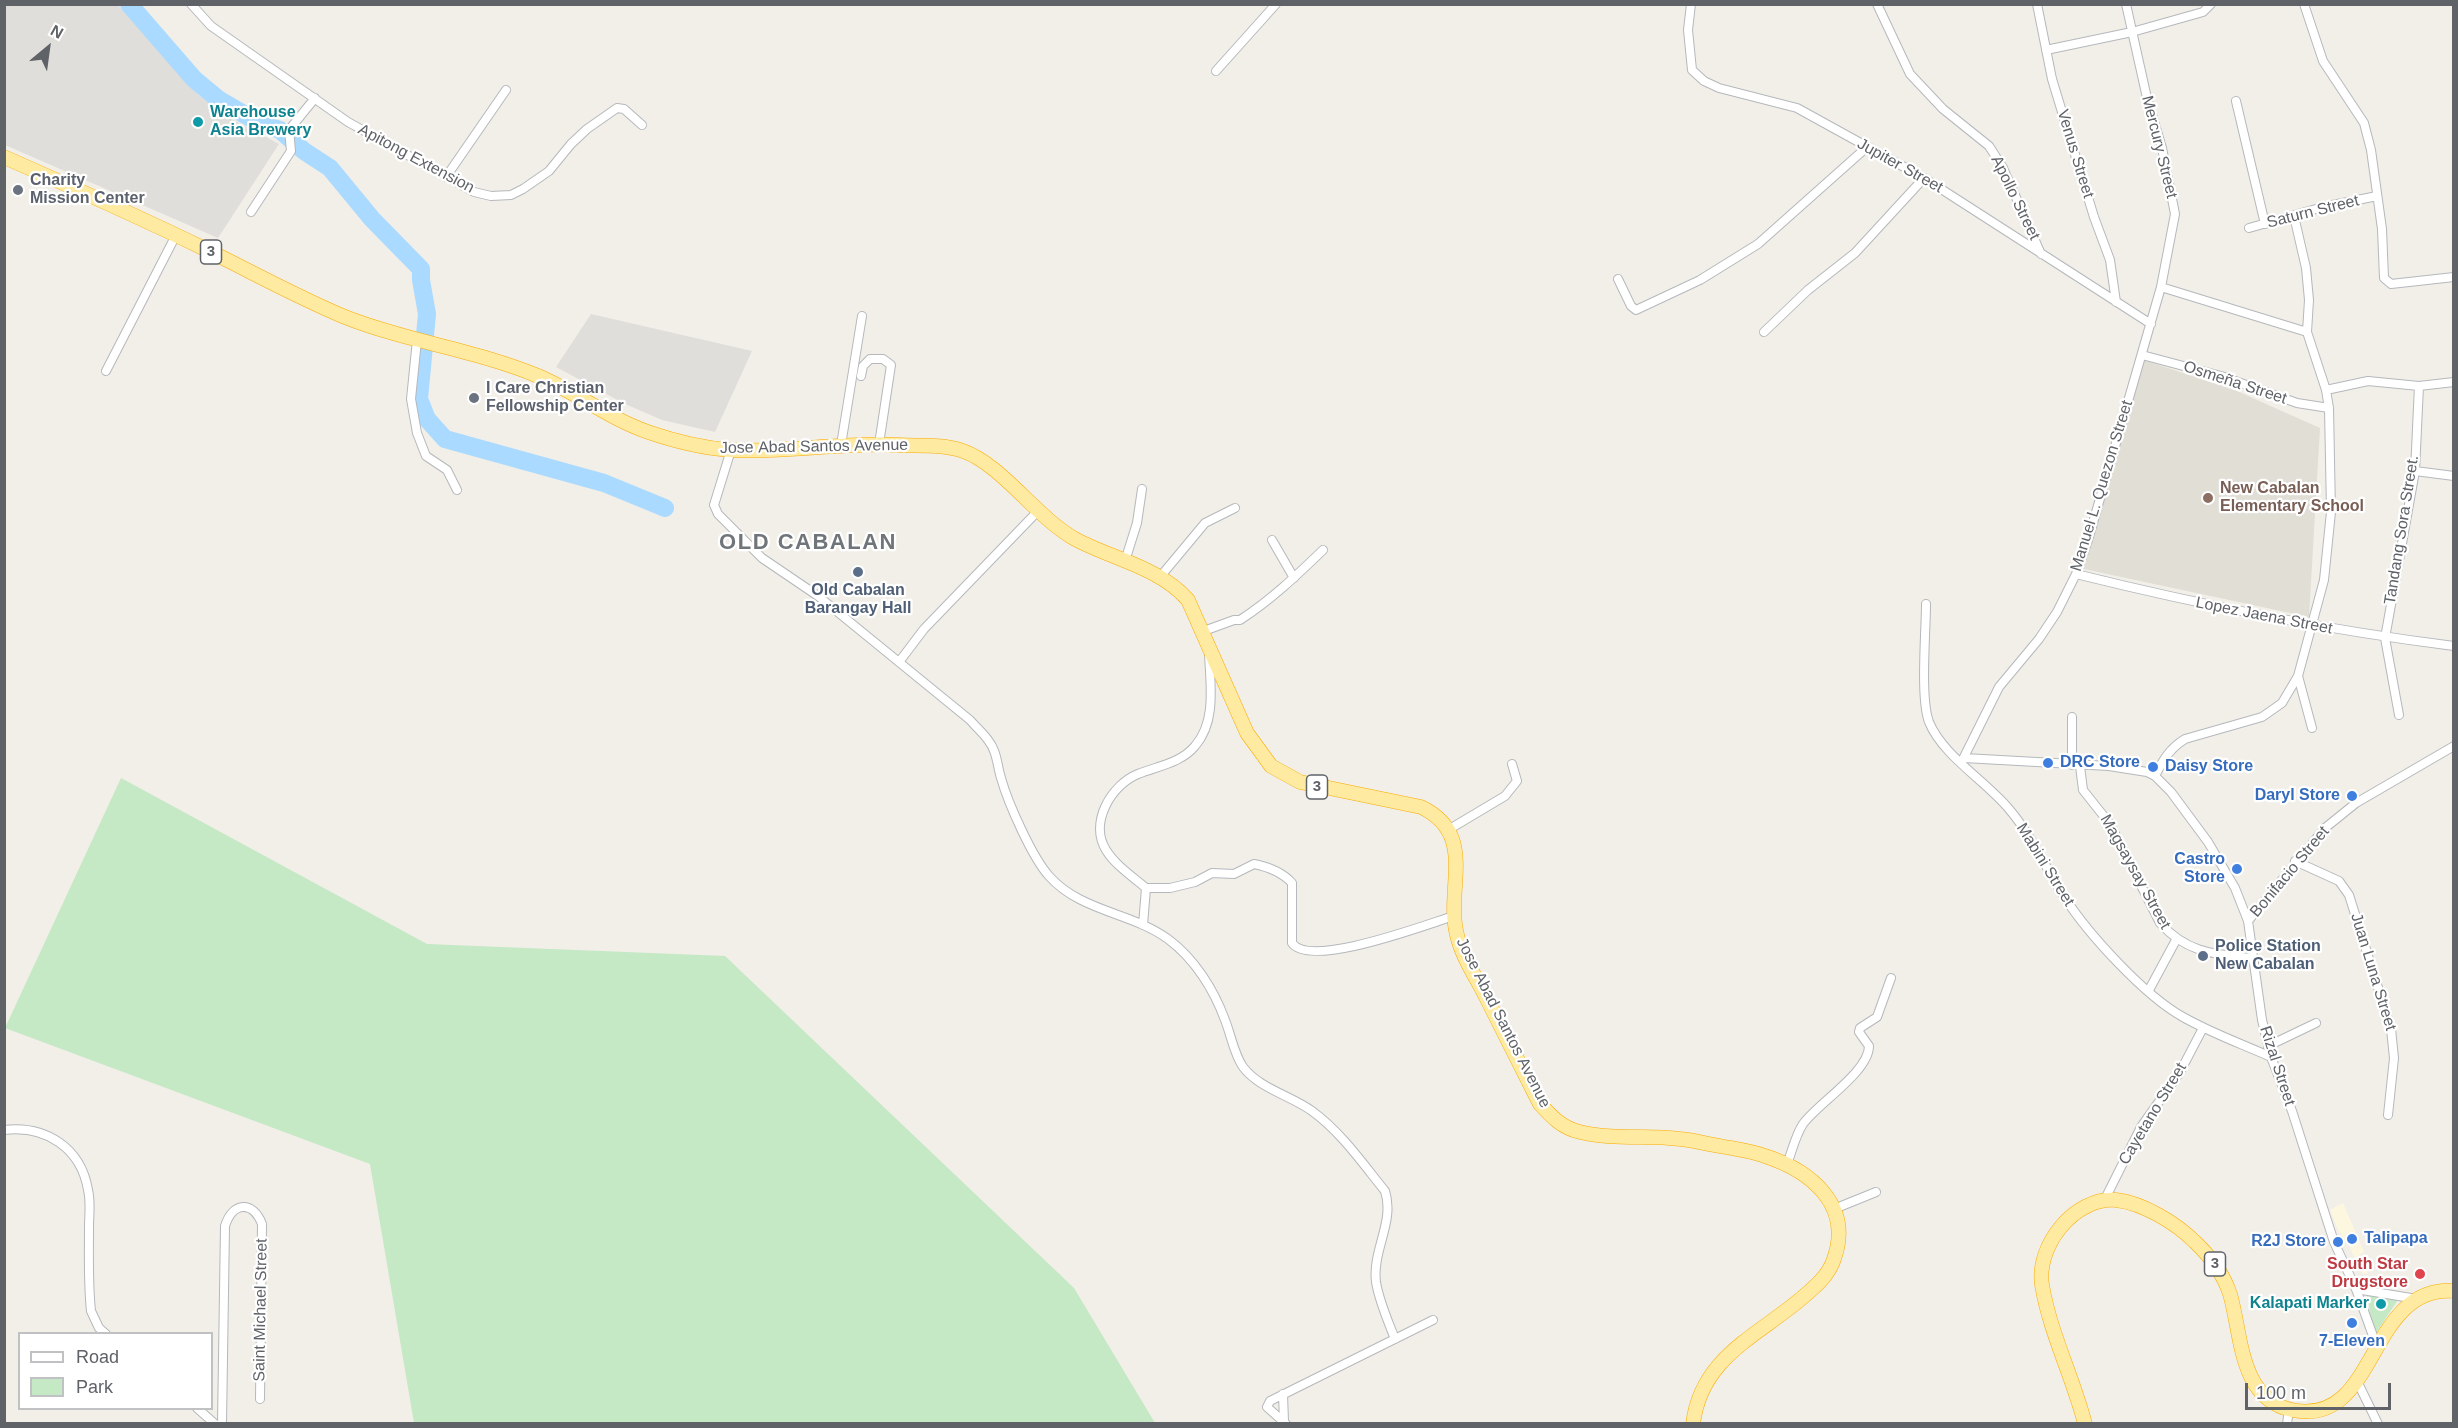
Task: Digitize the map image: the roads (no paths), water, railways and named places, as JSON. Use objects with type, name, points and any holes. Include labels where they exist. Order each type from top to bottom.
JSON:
[{"type":"highway","name":"Jose Abad Santos Avenue","points":[[4,157],[82,190],[317,305],[376,328],[541,377],[606,414],[645,431],[682,442],[731,450],[879,444],[949,447],[967,452],[986,464],[1037,512],[1073,538],[1160,577],[1174,587],[1188,600],[1246,733],[1271,766],[1285,776],[1300,782],[1420,807],[1437,817],[1448,830],[1457,858],[1454,916],[1461,950],[1540,1104],[1563,1126],[1579,1132],[1606,1137],[1681,1138],[1763,1155],[1803,1172],[1826,1195],[1834,1209],[1838,1224],[1838,1246],[1834,1261],[1825,1276],[1797,1302],[1737,1347],[1711,1373],[1701,1392],[1693,1424]]},
{"type":"highway","name":"3","points":[[2104,1201],[2127,1202],[2154,1214],[2193,1239],[2206,1253],[2221,1272],[2230,1294],[2244,1359],[2252,1380],[2288,1416],[2320,1411],[2343,1398],[2357,1381],[2393,1320],[2402,1309],[2417,1299],[2436,1292],[2454,1292]]},
{"type":"highway","points":[[2085,1424],[2045,1302],[2040,1273],[2054,1234],[2081,1210],[2104,1201]]},
{"type":"street","name":"Apitong Extension","points":[[191,4],[211,26],[348,122],[474,192],[491,196],[511,195],[549,171],[571,144],[617,108],[624,109],[642,125]]},
{"type":"street","points":[[1216,71],[1276,4]]},
{"type":"street","name":"Jupiter Street","points":[[1691,4],[1688,30],[1692,70],[1704,81],[1797,108],[1924,178],[2151,324]]},
{"type":"street","name":"Apollo Street","points":[[1877,4],[1910,74],[1943,110],[1989,146],[2003,168],[2042,254]]},
{"type":"street","name":"Venus Street","points":[[2037,4],[2052,80],[2094,217],[2110,260],[2116,302]]},
{"type":"street","name":"Mercury Street","points":[[2126,4],[2146,98],[2162,148],[2175,214],[2161,287],[2151,324]]},
{"type":"street","points":[[2304,4],[2323,61],[2364,123],[2371,150],[2382,229],[2386,282],[2391,284],[2454,277]]},
{"type":"street","points":[[2046,50],[2132,32],[2203,12],[2210,6]]},
{"type":"street","points":[[446,177],[506,90]]},
{"type":"street","points":[[250,212],[292,149],[288,133],[315,98]]},
{"type":"street","points":[[2236,101],[2265,224]]},
{"type":"street","points":[[1618,279],[1631,306],[1636,310],[1700,280],[1758,244],[1868,147]]},
{"type":"street","points":[[1764,332],[1808,290],[1855,253],[1924,178]]},
{"type":"street","name":"Saturn Street","points":[[2249,228],[2323,207],[2377,196]]},
{"type":"street","points":[[1963,760],[2129,768],[2155,776],[2165,756],[2185,739],[2262,717],[2282,703],[2298,676],[2313,626],[2324,580],[2331,512],[2329,408],[2326,390],[2307,332],[2309,300],[2306,268],[2294,216]]},
{"type":"street","points":[[106,371],[176,235]]},
{"type":"street","points":[[2161,287],[2307,332]]},
{"type":"street","points":[[841,445],[862,316]]},
{"type":"street","name":"Manuel L. Quezon Street","points":[[1963,760],[1999,687],[2047,628],[2076,574],[2151,324]]},
{"type":"street","points":[[418,341],[411,399],[417,433],[426,456],[447,470],[457,490]]},
{"type":"street","name":"Osmeña Street","points":[[2142,355],[2221,376],[2297,403],[2329,408]]},
{"type":"street","points":[[861,376],[863,366],[870,359],[882,359],[891,365],[879,444]]},
{"type":"street","points":[[2326,390],[2368,381],[2419,386],[2454,382]]},
{"type":"street","name":"Tandang Sora Street.","points":[[2385,638],[2415,471],[2419,386]]},
{"type":"street","points":[[731,450],[714,505],[717,514],[762,558],[818,596],[969,720],[989,741],[997,758],[1001,779],[1031,850],[1048,875],[1065,891],[1090,906],[1143,925],[1169,939],[1202,973],[1224,1016],[1242,1066],[1256,1079],[1311,1110],[1329,1126],[1385,1191],[1389,1204],[1389,1216],[1377,1256],[1376,1281],[1395,1339]]},
{"type":"street","points":[[2415,471],[2454,476]]},
{"type":"street","points":[[1125,561],[1137,523],[1142,489]]},
{"type":"street","points":[[1160,577],[1205,523],[1235,508]]},
{"type":"street","points":[[899,662],[924,629],[1037,512]]},
{"type":"street","points":[[1272,540],[1294,578]]},
{"type":"street","points":[[1201,632],[1240,620],[1276,595],[1323,550]]},
{"type":"street","name":"Lopez Jaena Street","points":[[2076,574],[2171,597],[2313,626],[2385,638],[2454,645]]},
{"type":"street","name":"Mabini Street","points":[[1926,604],[1926,712],[1935,733],[2008,808],[2081,920],[2107,950],[2169,1008],[2203,1028],[2271,1057]]},
{"type":"street","points":[[2385,638],[2399,715]]},
{"type":"street","points":[[1209,650],[1211,707],[1206,725],[1196,745],[1175,761],[1135,775],[1116,791],[1105,805],[1101,815],[1101,834],[1105,849],[1146,888],[1179,886],[1195,882],[1212,873],[1234,874],[1254,864],[1265,866],[1285,876],[1292,883],[1292,943],[1305,950],[1321,951],[1349,947],[1454,916]]},
{"type":"street","points":[[2298,676],[2312,728]]},
{"type":"street","name":"Magsaysay Street","points":[[2072,717],[2076,765],[2083,790],[2110,824],[2160,923],[2176,940],[2196,949],[2252,958]]},
{"type":"street","name":"Bonifacio Street","points":[[2248,921],[2295,861],[2325,828],[2356,803],[2454,746]]},
{"type":"street","points":[[1448,830],[1505,796],[1517,781],[1512,764]]},
{"type":"street","name":"Rizal Street","points":[[2155,776],[2171,792],[2208,842],[2235,888],[2248,921],[2252,958],[2271,1057],[2292,1111],[2334,1242],[2356,1289],[2377,1347]]},
{"type":"street","name":"Juan Luna Street","points":[[2295,861],[2339,881],[2349,895],[2391,1029],[2394,1058],[2388,1115]]},
{"type":"street","points":[[1143,925],[1146,888]]},
{"type":"street","points":[[2149,990],[2176,940]]},
{"type":"street","points":[[1787,1164],[1804,1122],[1840,1088],[1867,1054],[1869,1046],[1859,1032],[1860,1028],[1877,1017],[1891,978]]},
{"type":"street","points":[[2268,1046],[2316,1023]]},
{"type":"street","name":"Cayetano Street","points":[[2104,1201],[2141,1127],[2180,1072],[2203,1028]]},
{"type":"street","points":[[4,1130],[17,1128],[41,1132],[65,1144],[82,1167],[89,1191],[91,1311],[99,1328],[104,1332]]},
{"type":"street","points":[[1834,1209],[1876,1192]]},
{"type":"street","name":"Saint Michael Street","points":[[222,1424],[225,1226],[229,1214],[237,1208],[248,1207],[258,1213],[262,1224],[260,1399]]},
{"type":"street","points":[[2356,1289],[2417,1299]]},
{"type":"street","points":[[1285,1423],[1267,1407],[1270,1401],[1433,1320]]},
{"type":"street","points":[[2357,1381],[2378,1424]]},
{"type":"street","points":[[1283,1394],[1285,1423]]},
{"type":"street","points":[[199,1410],[215,1424]]},
{"type":"waterway","points":[[129,4],[194,79],[218,99],[259,123],[280,130],[304,151],[330,168],[372,219],[421,269],[427,314],[419,399],[427,419],[445,439],[604,483],[665,508]]},
{"type":"place","name":"Warehouse Asia Brewery","points":[[198,122]]},
{"type":"place","name":"Charity Mission Center","points":[[18,190]]},
{"type":"place","name":"I Care Christian Fellowship Center","points":[[474,398]]},
{"type":"place","name":"New Cabalan Elementary School","points":[[2208,498]]},
{"type":"place","name":"Old Cabalan Barangay Hall","points":[[858,572]]},
{"type":"place","name":"DRC Store","points":[[2048,763]]},
{"type":"place","name":"Daisy Store","points":[[2153,767]]},
{"type":"place","name":"Daryl Store","points":[[2352,796]]},
{"type":"place","name":"Castro Store","points":[[2237,869]]},
{"type":"place","name":"Police Station New Cabalan","points":[[2203,956]]},
{"type":"place","name":"Talipapa","points":[[2352,1239]]},
{"type":"place","name":"R2J Store","points":[[2338,1242]]},
{"type":"place","name":"South Star Drugstore","points":[[2420,1274]]},
{"type":"place","name":"Kalapati Marker","points":[[2381,1304]]},
{"type":"place","name":"7-Eleven","points":[[2352,1323]]},
{"type":"district","name":"OLD CABALAN","points":[[808,543]]}]
